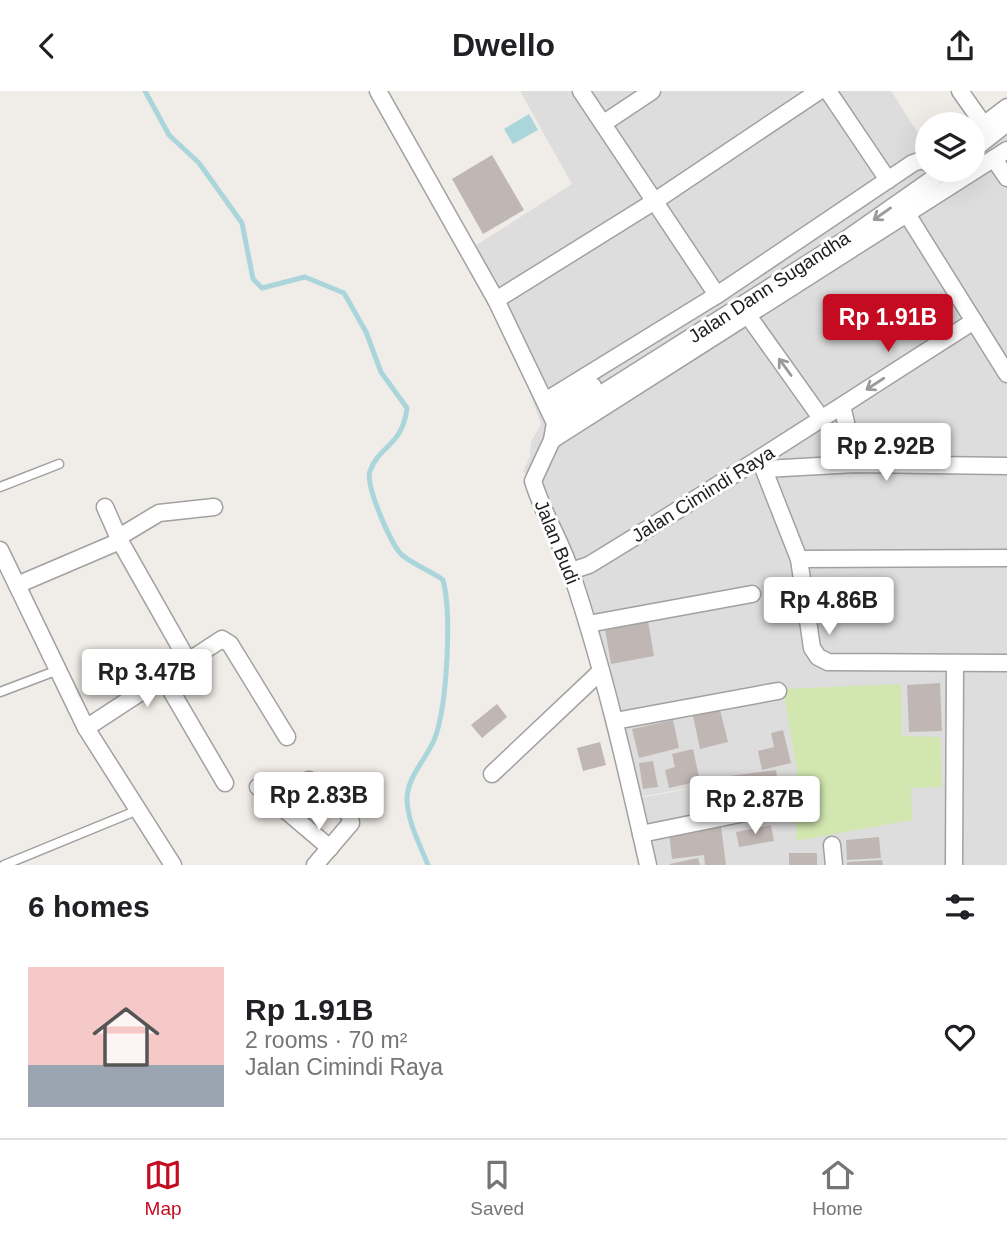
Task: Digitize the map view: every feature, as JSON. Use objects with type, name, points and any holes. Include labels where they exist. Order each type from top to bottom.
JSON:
[{"type":"street","points":[[378,91],[496,300],[550,412],[717,295],[915,163]]},
{"type":"street","points":[[582,91],[717,295]]},
{"type":"street","points":[[604,123],[652,91]]},
{"type":"street","points":[[496,300],[655,201],[819,91]]},
{"type":"street","points":[[828,91],[888,180]]},
{"type":"street","points":[[960,91],[970,112]]},
{"type":"street","points":[[985,124],[1007,107]]},
{"type":"street","points":[[985,140],[1007,123]]},
{"type":"street","points":[[552,440],[1001,155],[1007,178]]},
{"type":"street","name":"Jalan Dann Sugandha","points":[[550,412],[678,333],[915,174]]},
{"type":"street","name":"Jalan Dann Sugandha","points":[[550,412],[848,237],[928,182]]},
{"type":"street","points":[[907,214],[1007,374]]},
{"type":"street","points":[[748,317],[821,418]]},
{"type":"street","name":"Jalan Cimindi Raya","points":[[571,571],[589,565],[763,465],[821,418],[974,321]]},
{"type":"street","points":[[842,405],[856,464]]},
{"type":"street","name":"Jalan Budi","points":[[550,412],[552,440],[533,481],[571,571],[588,624],[615,721],[648,865]]},
{"type":"street","points":[[1007,466],[763,465],[799,559],[812,648],[818,657],[828,662],[955,665],[1007,663]]},
{"type":"street","points":[[106,507],[120,539],[188,661]]},
{"type":"street","points":[[17,585],[120,539],[159,513],[214,507]]},
{"type":"street","points":[[0,550],[86,727],[173,865]]},
{"type":"street","points":[[799,559],[1007,558]]},
{"type":"street","points":[[588,624],[752,594]]},
{"type":"street","points":[[86,727],[222,639],[230,644],[287,737]]},
{"type":"street","points":[[954,865],[955,665]]},
{"type":"street","points":[[492,774],[601,671]]},
{"type":"street","points":[[163,677],[225,783]]},
{"type":"street","points":[[615,721],[778,691]]},
{"type":"street","points":[[309,780],[349,814],[351,823],[315,865]]},
{"type":"street","points":[[258,787],[330,848]]},
{"type":"street","points":[[641,834],[789,804]]},
{"type":"street","points":[[832,845],[834,865]]},
{"type":"lane","points":[[0,487],[59,464]]},
{"type":"lane","points":[[0,692],[58,670]]},
{"type":"lane","points":[[4,865],[138,810]]},
{"type":"shaded area","points":[[520,91],[891,91],[915,128],[915,182],[985,182],[985,149],[1007,132],[1007,865],[654,865],[639,798],[795,770],[638,797],[537,479],[523,472],[530,457],[531,442],[541,424],[497,300],[472,248],[572,184]]},
{"type":"green space","points":[[901,684],[902,736],[940,737],[942,787],[911,788],[912,820],[796,841],[797,770],[783,689]]},
{"type":"water","points":[[529,114],[538,130],[513,144],[504,129]]},
{"type":"building","points":[[492,155],[524,210],[483,234],[452,179]]},
{"type":"building","points":[[648,621],[654,656],[611,664],[605,629]]},
{"type":"building","points":[[940,683],[942,731],[909,732],[907,685]]},
{"type":"building","points":[[497,704],[507,717],[482,738],[471,725]]},
{"type":"building","points":[[720,710],[728,742],[700,749],[693,716]]},
{"type":"building","points":[[673,720],[679,748],[639,758],[632,729]]},
{"type":"building","points":[[783,730],[791,763],[762,770],[758,751],[774,747],[771,733]]},
{"type":"building","points":[[600,742],[606,765],[583,771],[577,748]]},
{"type":"building","points":[[693,749],[700,781],[669,788],[665,770],[675,767],[672,754]]},
{"type":"building","points":[[653,761],[658,787],[643,789],[639,763]]},
{"type":"building","points":[[776,770],[780,802],[734,809],[729,776]]},
{"type":"building","points":[[771,825],[774,841],[739,847],[736,832]]},
{"type":"building","points":[[721,826],[726,865],[705,865],[704,855],[672,859],[669,834]]},
{"type":"building","points":[[879,837],[881,858],[847,860],[846,840]]},
{"type":"building","points":[[789,853],[817,853],[817,865],[789,865]]},
{"type":"building","points":[[698,858],[700,865],[670,865],[670,864]]},
{"type":"building","points":[[882,860],[883,865],[847,865],[847,862]]},
{"type":"waterway","points":[[145,91],[169,135],[199,163],[242,223],[253,279],[262,288],[305,277],[344,293],[366,332],[381,372],[407,408],[401,431],[374,462],[369,478],[380,515],[397,549],[407,559],[443,580],[446,595],[447,657],[440,720],[433,743],[411,781],[407,798],[412,824],[428,865]]}]
